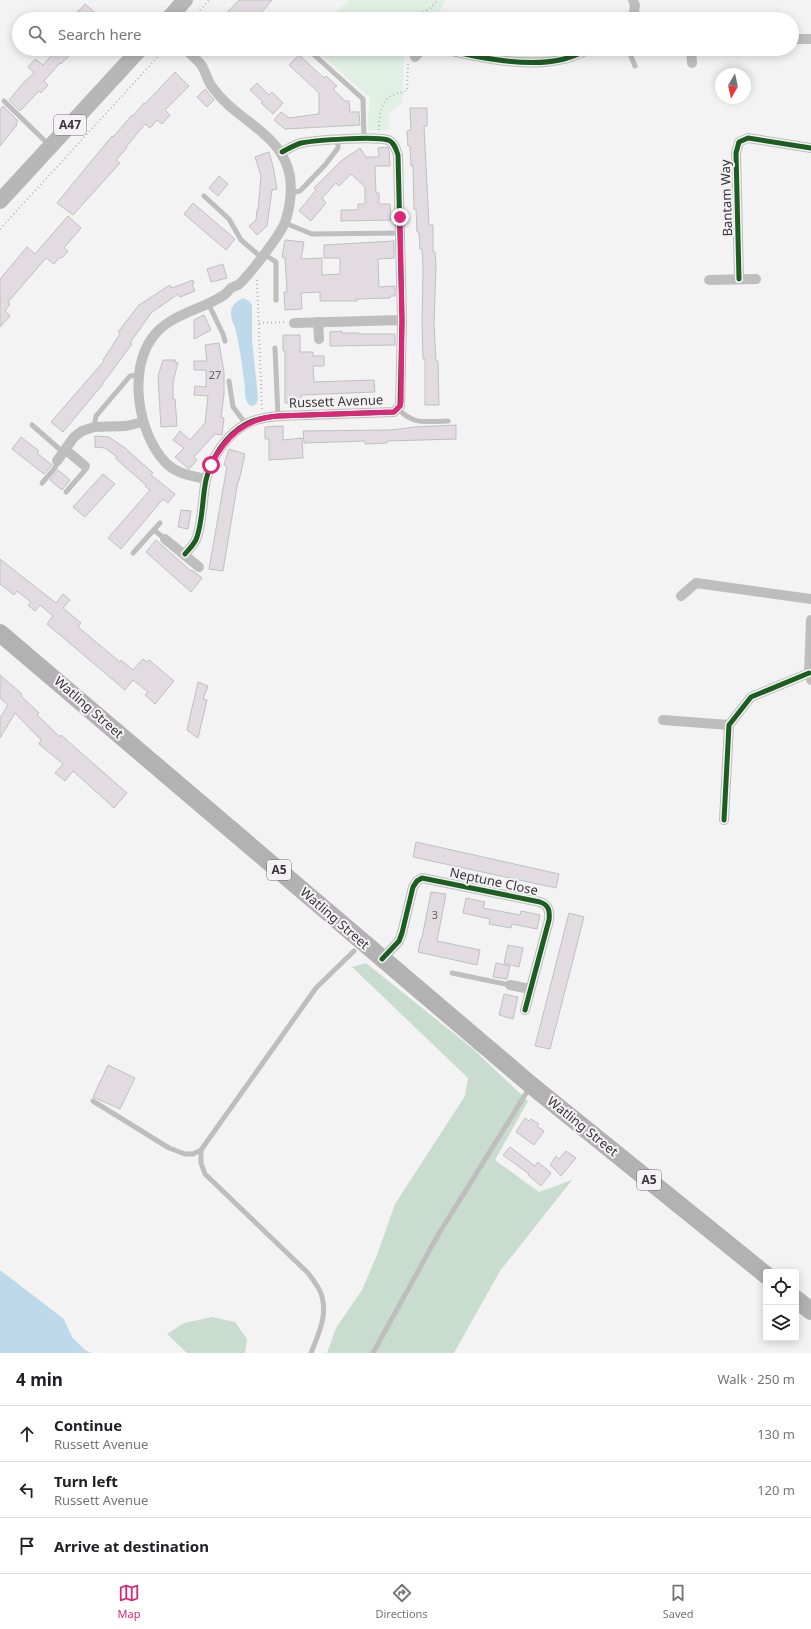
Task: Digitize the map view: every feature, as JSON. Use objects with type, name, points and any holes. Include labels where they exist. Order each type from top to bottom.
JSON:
[{"type":"highway","name":"Watling Street","points":[[0,633],[382,959],[532,1084],[763,1273]]},
{"type":"highway","points":[[799,1301],[811,1311]]},
{"type":"main road","points":[[175,12],[186,0]]},
{"type":"main road","name":"A47","points":[[0,201],[134,56]]},
{"type":"street","points":[[633,0],[635,5],[634,12]]},
{"type":"street","points":[[799,39],[811,39]]},
{"type":"street","points":[[192,56],[202,66],[212,88],[240,115],[260,129],[282,152],[290,177],[289,208],[285,223],[261,258],[238,284],[224,295],[172,320],[160,329],[152,338],[143,353],[138,402],[143,422],[156,449],[165,463],[177,471],[206,479]]},
{"type":"street","points":[[411,60],[415,56]]},
{"type":"street","points":[[470,56],[518,62],[547,62],[572,56]]},
{"type":"street","points":[[692,56],[692,63]]},
{"type":"street","name":"Bantam Way","points":[[739,279],[736,153],[739,142],[748,138],[811,148]]},
{"type":"street","name":"Russett Avenue","points":[[185,554],[197,538],[206,479],[211,465],[219,450],[230,437],[246,424],[278,416],[390,413],[398,410],[401,402],[402,320],[400,233],[398,155],[395,146],[389,140],[338,140],[299,144],[282,152]]},
{"type":"street","points":[[710,280],[756,279]]},
{"type":"street","points":[[294,323],[402,320]]},
{"type":"street","points":[[318,322],[319,339]]},
{"type":"street","points":[[57,461],[74,437],[82,431],[94,427],[126,426],[143,422]]},
{"type":"street","points":[[65,451],[85,466]]},
{"type":"street","points":[[165,539],[199,567]]},
{"type":"street","points":[[681,596],[696,583],[811,599]]},
{"type":"street","points":[[724,820],[729,725],[750,697],[810,677],[811,620]]},
{"type":"street","points":[[663,720],[729,725]]},
{"type":"street","name":"Neptune Close","points":[[382,959],[399,941],[413,886],[416,881],[422,878],[429,878],[540,902],[548,907],[548,920],[525,1010]]},
{"type":"street","points":[[510,985],[530,989]]},
{"type":"lane","points":[[315,56],[363,99],[364,139]]},
{"type":"lane","points":[[631,56],[635,66]]},
{"type":"lane","points":[[4,101],[50,146]]},
{"type":"lane","points":[[290,193],[300,191],[325,165],[338,148],[338,140]]},
{"type":"lane","points":[[204,196],[229,219],[241,240],[261,258],[276,262],[276,300]]},
{"type":"lane","points":[[285,223],[312,234],[400,233]]},
{"type":"lane","points":[[208,303],[226,341]]},
{"type":"lane","points":[[275,348],[278,416]]},
{"type":"lane","points":[[94,427],[96,416],[130,376],[140,375]]},
{"type":"lane","points":[[230,381],[233,407],[246,424]]},
{"type":"lane","points":[[398,410],[415,422],[448,420]]},
{"type":"lane","points":[[32,425],[65,451]]},
{"type":"lane","points":[[42,483],[55,468],[57,461]]},
{"type":"lane","points":[[66,492],[86,469],[85,466]]},
{"type":"lane","points":[[133,553],[160,523]]},
{"type":"lane","points":[[154,530],[165,539]]},
{"type":"lane","points":[[93,1101],[169,1148],[185,1154],[193,1154],[201,1150],[316,988],[354,951]]},
{"type":"lane","points":[[452,973],[510,985]]},
{"type":"lane","points":[[373,1353],[438,1235],[532,1084]]},
{"type":"lane","points":[[201,1150],[201,1163],[205,1174],[308,1273],[319,1290],[324,1304],[322,1322],[311,1353]]},
{"type":"path","points":[[198,12],[209,0]]},
{"type":"path","points":[[423,12],[429,9],[438,0]]},
{"type":"path","points":[[0,229],[159,56]]},
{"type":"path","points":[[378,139],[380,112],[385,102],[395,93],[404,92],[407,90],[411,60]]},
{"type":"path","points":[[261,258],[258,323],[262,419]]},
{"type":"path","points":[[258,323],[294,323]]},
{"type":"green space","points":[[349,0],[445,0],[439,12],[337,12]]},
{"type":"green space","points":[[323,56],[404,56],[402,103],[389,112],[389,130],[367,130],[370,98]]},
{"type":"green space","points":[[366,963],[472,1048],[528,1101],[495,1160],[539,1192],[572,1180],[500,1271],[454,1353],[327,1353],[336,1328],[362,1290],[377,1255],[395,1204],[465,1096],[468,1078],[352,967]]},
{"type":"green space","points":[[212,1317],[235,1322],[247,1339],[245,1353],[187,1353],[167,1334],[184,1323]]},
{"type":"water","points":[[243,298],[249,301],[252,305],[252,339],[258,398],[257,403],[253,406],[249,405],[246,400],[240,350],[231,314],[234,305]]},
{"type":"water","points":[[0,1270],[64,1319],[72,1337],[85,1350],[92,1353],[0,1353]]},
{"type":"building","points":[[239,0],[272,0],[262,12],[228,12]]},
{"type":"building","points":[[85,4],[94,12],[78,12]]},
{"type":"building","points":[[51,56],[69,56],[61,64],[60,63],[44,81],[48,85],[41,93],[39,91],[20,111],[9,100],[24,82],[34,73],[28,67],[35,59],[43,65]]},
{"type":"building","points":[[298,56],[300,56],[324,78],[326,76],[337,86],[333,89],[345,101],[349,101],[350,112],[359,112],[360,125],[285,129],[274,120],[281,112],[289,118],[319,114],[319,93],[289,65]]},
{"type":"building","points":[[175,72],[189,86],[165,110],[170,115],[162,124],[157,120],[150,128],[145,124],[116,160],[120,163],[73,215],[57,203],[112,136],[113,137],[132,115],[133,116],[144,103],[145,104]]},
{"type":"building","points":[[257,83],[269,95],[272,92],[283,103],[273,114],[250,90]]},
{"type":"building","points":[[205,89],[214,100],[207,107],[197,97]]},
{"type":"building","points":[[3,106],[18,121],[16,123],[17,125],[0,146],[0,110]]},
{"type":"building","points":[[410,108],[427,108],[427,126],[424,126],[429,225],[433,225],[433,252],[435,252],[436,265],[434,324],[436,361],[438,361],[439,405],[425,405],[425,359],[423,359],[422,323],[422,249],[420,249],[419,232],[417,232],[416,209],[414,209],[413,166],[411,166],[410,146],[408,146],[407,131],[411,130]]},
{"type":"building","points":[[388,147],[390,166],[375,167],[376,193],[379,193],[379,204],[390,204],[391,220],[341,221],[341,210],[358,210],[358,204],[365,204],[365,187],[351,174],[339,186],[336,183],[322,198],[326,203],[311,221],[299,211],[316,190],[314,188],[341,161],[360,148],[366,157],[379,157],[378,148]]},
{"type":"building","points":[[269,152],[277,189],[272,190],[267,226],[257,235],[249,226],[256,220],[261,176],[255,157]]},
{"type":"building","points":[[219,176],[228,184],[218,196],[209,188]]},
{"type":"building","points":[[193,203],[235,239],[226,250],[184,214]]},
{"type":"building","points":[[68,216],[81,228],[64,248],[68,251],[54,264],[46,258],[8,302],[10,304],[5,311],[10,316],[0,327],[0,279],[27,247],[35,254]]},
{"type":"building","points":[[285,240],[304,242],[301,259],[322,258],[322,275],[340,274],[340,258],[324,258],[324,245],[394,241],[394,258],[378,259],[379,287],[395,286],[395,296],[390,296],[390,298],[357,299],[357,301],[320,301],[320,292],[301,293],[302,309],[285,310],[284,292],[287,292],[285,258],[282,257]]},
{"type":"building","points":[[223,264],[227,278],[211,282],[207,269]]},
{"type":"building","points":[[193,280],[194,283],[192,284],[195,291],[180,297],[178,294],[151,313],[130,343],[132,344],[103,384],[63,432],[51,422],[104,361],[103,360],[120,334],[118,332],[139,305],[170,285],[172,288]]},
{"type":"building","points":[[204,315],[211,330],[194,339],[194,320]]},
{"type":"building","points":[[342,331],[342,333],[359,334],[395,334],[395,345],[330,346],[330,332]]},
{"type":"building","points":[[283,335],[300,335],[300,352],[313,352],[313,356],[324,356],[324,366],[313,366],[314,382],[374,380],[375,392],[301,395],[302,403],[285,403],[285,351],[283,351]]},
{"type":"building","points":[[219,343],[224,372],[224,395],[221,417],[224,418],[222,435],[215,434],[194,457],[197,460],[189,469],[175,457],[184,448],[173,440],[180,431],[190,440],[205,423],[208,396],[194,395],[195,386],[206,387],[206,370],[194,370],[194,361],[207,361],[205,345]]},
{"type":"building","points":[[163,360],[175,360],[175,362],[178,363],[173,382],[173,399],[175,399],[177,426],[161,427],[158,376]]},
{"type":"building","points":[[456,425],[456,439],[387,441],[387,443],[365,444],[365,441],[304,443],[303,431],[391,430]]},
{"type":"building","points":[[283,426],[283,440],[302,438],[303,458],[269,460],[269,439],[265,439],[265,427]]},
{"type":"building","points":[[95,436],[109,437],[125,448],[153,473],[151,475],[175,494],[168,503],[163,499],[121,549],[108,538],[150,490],[116,459],[117,457],[105,448],[95,447]]},
{"type":"building","points":[[21,437],[39,451],[37,453],[52,465],[44,474],[12,449]]},
{"type":"building","points":[[229,449],[245,454],[238,481],[223,571],[209,569],[227,466],[224,465]]},
{"type":"building","points":[[58,470],[70,480],[62,490],[50,480]]},
{"type":"building","points":[[103,474],[115,484],[85,517],[73,507]]},
{"type":"building","points":[[181,510],[191,511],[188,529],[178,527]]},
{"type":"building","points":[[156,540],[191,571],[192,570],[202,578],[191,592],[146,552]]},
{"type":"building","points":[[0,559],[56,603],[63,594],[70,600],[63,608],[81,623],[78,627],[120,662],[121,660],[133,670],[143,659],[147,662],[149,660],[174,681],[155,704],[145,695],[148,692],[133,680],[125,690],[47,624],[53,616],[40,605],[35,611],[28,605],[31,602],[17,591],[14,595],[0,584]]},
{"type":"building","points":[[0,675],[22,694],[21,696],[39,713],[37,715],[60,737],[61,735],[127,793],[114,808],[73,771],[65,781],[55,773],[63,764],[39,744],[41,740],[15,713],[0,738],[0,718],[8,705],[0,698]]},
{"type":"building","points":[[198,682],[208,686],[203,699],[207,700],[198,738],[187,730]]},
{"type":"building","points":[[416,842],[559,874],[556,888],[413,857]]},
{"type":"building","points":[[431,892],[446,894],[437,941],[480,950],[477,965],[418,952]]},
{"type":"building","points":[[466,898],[485,902],[483,908],[520,915],[521,911],[540,915],[537,929],[512,924],[511,928],[489,924],[490,919],[463,913]]},
{"type":"building","points":[[569,913],[584,917],[550,1049],[535,1046]]},
{"type":"building","points":[[508,945],[523,948],[519,967],[504,963]]},
{"type":"building","points":[[496,963],[510,966],[507,979],[493,977]]},
{"type":"building","points":[[504,994],[518,997],[513,1019],[499,1015]]},
{"type":"building","points":[[108,1065],[135,1078],[120,1109],[93,1097]]},
{"type":"building","points":[[525,1118],[529,1121],[531,1119],[539,1124],[537,1126],[544,1131],[534,1145],[516,1132]]},
{"type":"building","points":[[510,1147],[535,1166],[538,1162],[551,1173],[541,1186],[528,1175],[529,1174],[503,1155]]},
{"type":"building","points":[[566,1151],[576,1158],[561,1176],[550,1165],[556,1156],[559,1159]]},
{"type":"cycle path","points":[[472,56],[520,62],[550,62],[574,56]]},
{"type":"cycle path","points":[[185,554],[197,537],[208,472],[220,448],[232,434],[246,424],[262,418],[278,416],[394,412],[400,406],[402,320],[398,155],[396,148],[392,142],[388,140],[359,138],[301,143],[282,152]]},
{"type":"cycle path","points":[[739,279],[736,153],[739,142],[748,138],[811,148]]},
{"type":"cycle path","points":[[724,820],[729,725],[751,697],[809,673]]},
{"type":"cycle path","points":[[382,959],[399,941],[413,887],[417,881],[422,878],[540,902],[547,907],[549,920],[525,1010]]},
{"type":"route","points":[[211,465],[219,450],[230,437],[246,424],[270,416],[394,412],[398,410],[401,402],[402,320],[400,217]]}]
